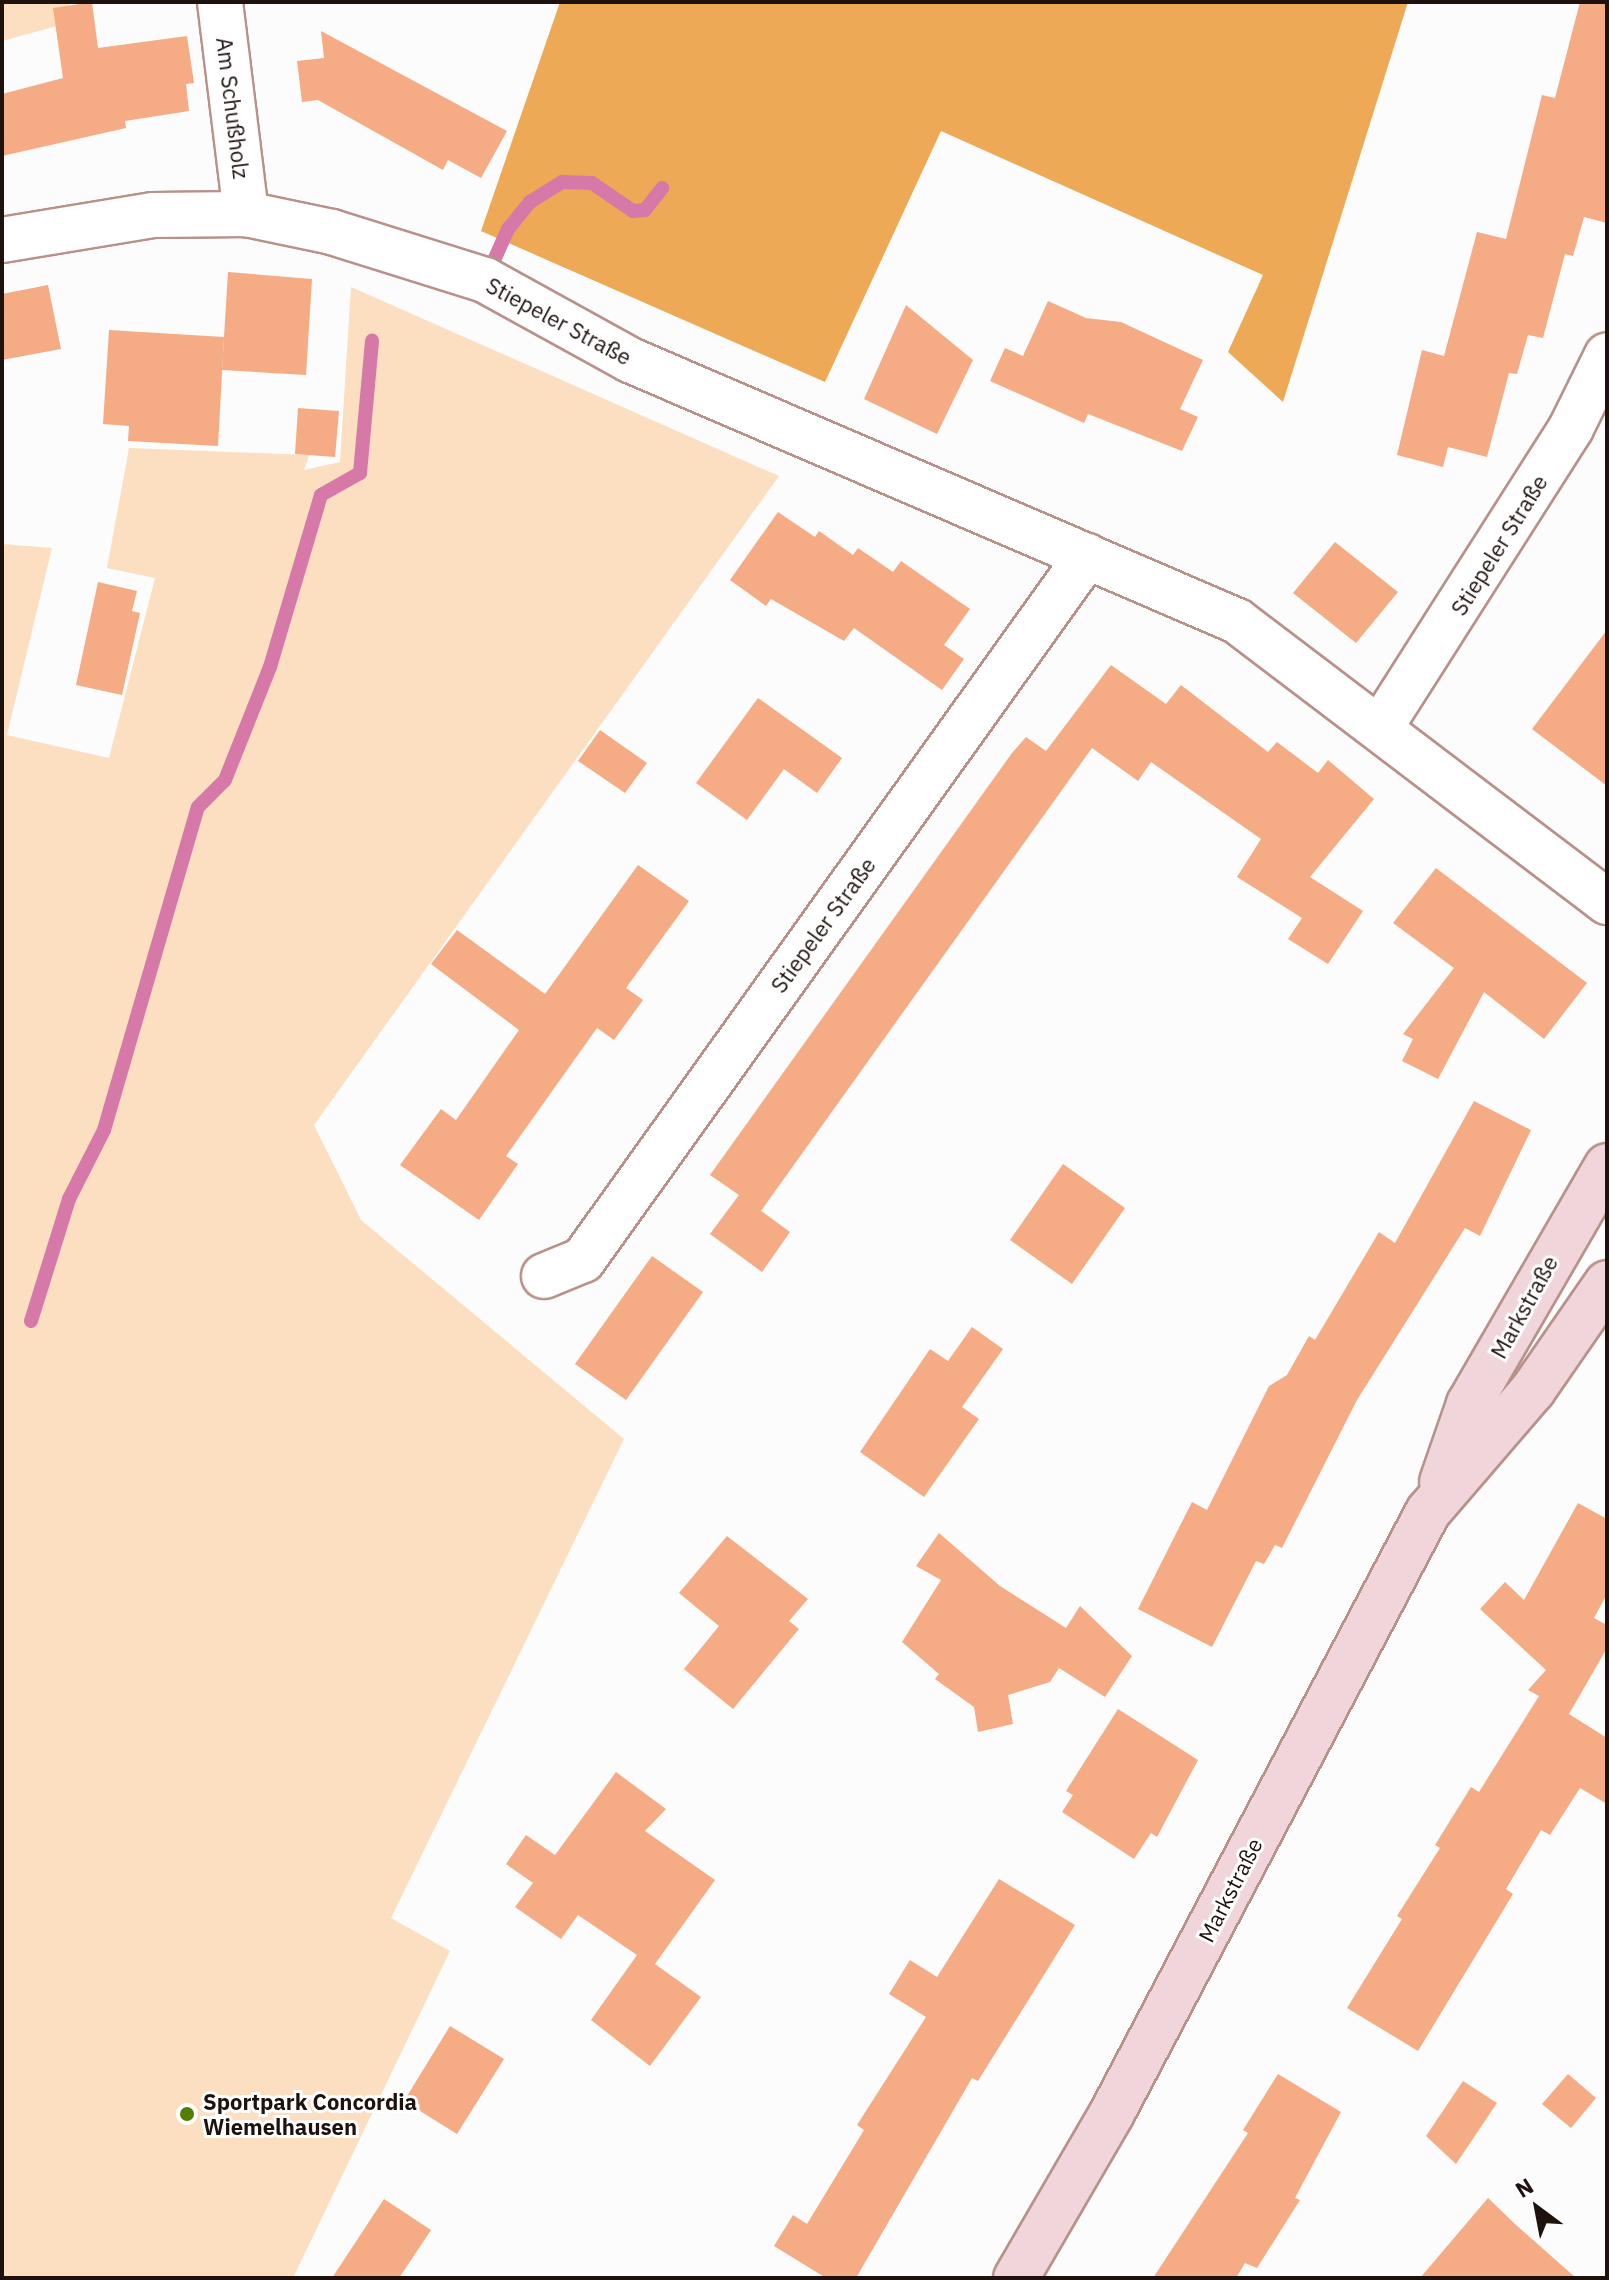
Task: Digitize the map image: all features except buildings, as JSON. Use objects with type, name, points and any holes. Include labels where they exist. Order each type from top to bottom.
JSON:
[{"type":"main road","name":"Markstraße","points":[[1016,2278],[1112,2113],[1436,1499],[1469,1404],[1607,1166]]},
{"type":"main road","name":"Markstraße","points":[[1436,1499],[1533,1390],[1607,1283]]},
{"type":"street","name":"Am Schußholz","points":[[220,2],[246,214]]},
{"type":"street","name":"Stiepeler Straße","points":[[2,240],[153,215],[246,214],[332,232],[485,280],[630,360],[1237,621],[1607,902]]},
{"type":"street","name":"Stiepeler Straße","points":[[1380,728],[1571,428],[1607,355]]},
{"type":"street","name":"Stiepeler Straße","points":[[544,1276],[583,1260],[1087,556]]},
{"type":"shaded area","points":[[2,2],[69,2],[72,22],[2,41]]},
{"type":"shaded area","points":[[560,2],[1408,2],[1283,402],[1228,352],[1263,275],[941,131],[825,382],[481,231]]},
{"type":"shaded area","points":[[351,287],[779,476],[314,1125],[361,1220],[624,1439],[391,1918],[450,1951],[293,2278],[2,2278],[2,544],[52,548],[7,735],[109,758],[155,578],[107,568],[129,448],[309,455],[304,470],[340,462]]},
{"type":"waterway","points":[[487,276],[508,229],[530,202],[562,182],[592,183],[633,211],[645,210],[662,188]]},
{"type":"waterway","points":[[31,1321],[69,1199],[104,1130],[198,807],[225,780],[270,667],[321,495],[360,473],[372,341]]},
{"type":"place","name":"Sportpark Concordia Wiemelhausen","points":[[187,2114]]}]
